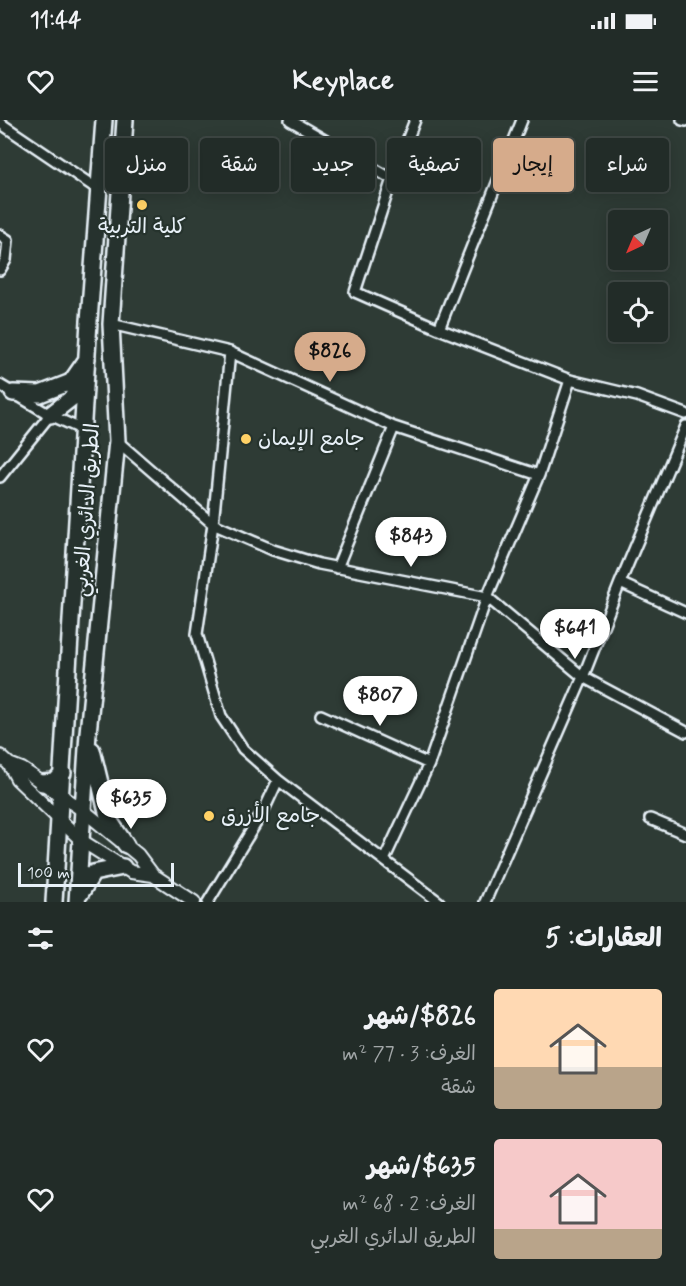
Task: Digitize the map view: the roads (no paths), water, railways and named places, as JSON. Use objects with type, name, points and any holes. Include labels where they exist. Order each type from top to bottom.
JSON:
[{"type":"main road","name":"الطريق الدائري الغربي","points":[[54,902],[82,430],[104,120]]},
{"type":"main road","name":"الطريق الدائري الغربي","points":[[77,901],[88,733],[117,441],[111,324],[125,120]]},
{"type":"main road","points":[[99,190],[118,201]]},
{"type":"main road","points":[[7,389],[40,394],[71,382],[87,359]]},
{"type":"main road","points":[[50,415],[73,397],[87,359]]},
{"type":"main road","points":[[88,733],[109,820],[126,845]]},
{"type":"main road","points":[[42,783],[55,782],[63,773]]},
{"type":"main road","points":[[77,901],[93,873],[123,867]]},
{"type":"street","points":[[290,120],[387,175]]},
{"type":"street","points":[[408,138],[415,120]]},
{"type":"street","points":[[439,329],[522,120]]},
{"type":"street","points":[[0,123],[99,190]]},
{"type":"street","points":[[387,192],[355,292],[439,329],[570,380],[637,396],[686,414]]},
{"type":"street","points":[[0,235],[8,240],[6,260],[0,270]]},
{"type":"street","points":[[111,324],[230,351],[394,427],[539,475]]},
{"type":"street","points":[[230,351],[213,524],[197,634],[221,716],[243,749],[278,780],[439,902]]},
{"type":"street","points":[[384,860],[429,764],[487,597],[539,475],[570,380]]},
{"type":"street","points":[[7,389],[50,415],[82,430]]},
{"type":"street","points":[[0,477],[50,415]]},
{"type":"street","points":[[484,902],[583,677],[686,426]]},
{"type":"street","points":[[337,568],[394,427]]},
{"type":"street","points":[[117,441],[213,524],[273,550],[337,568],[487,597],[583,677],[686,732]]},
{"type":"street","points":[[620,583],[686,613]]},
{"type":"street","points":[[321,715],[429,764]]},
{"type":"street","points":[[5,760],[17,779],[82,841],[131,872],[153,875]]},
{"type":"street","points":[[5,760],[84,811],[138,855],[153,875],[194,902]]},
{"type":"street","points":[[208,902],[264,810],[278,780]]},
{"type":"street","points":[[650,819],[686,834]]},
{"type":"place","name":"كلية التربية","points":[[142,205]]},
{"type":"place","name":"جامع الإيمان","points":[[246,439]]},
{"type":"place","name":"جامع الأزرق","points":[[209,816]]}]
